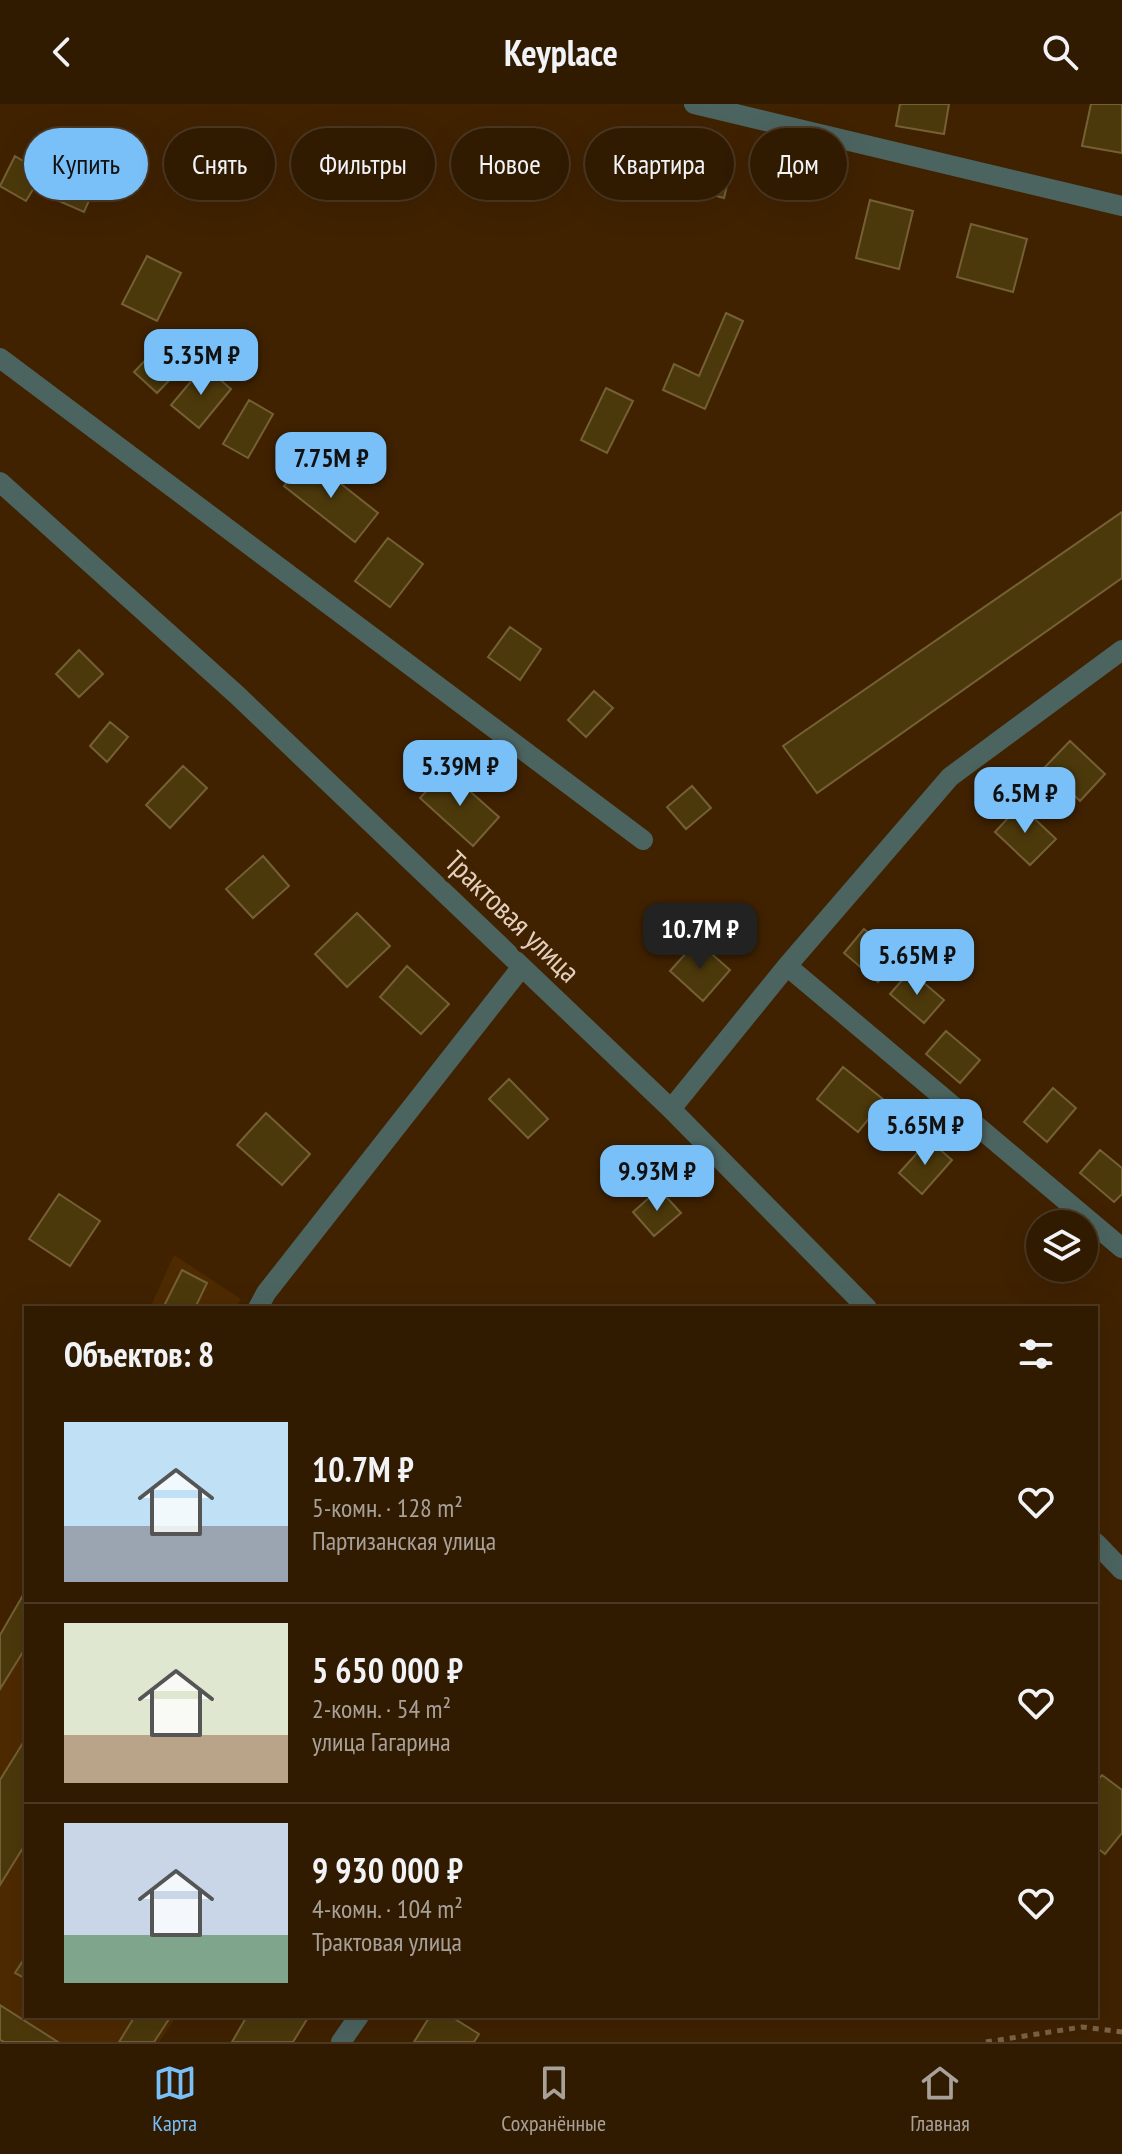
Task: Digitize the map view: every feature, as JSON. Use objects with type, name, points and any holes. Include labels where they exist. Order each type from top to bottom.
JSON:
[{"type":"street","points":[[694,104],[1122,206]]},
{"type":"street","points":[[0,358],[643,840]]},
{"type":"street","name":"Трактовая улица","points":[[0,482],[237,695],[671,1109],[865,1306]]},
{"type":"street","points":[[671,1109],[787,966],[950,777],[1122,650]]},
{"type":"street","points":[[787,966],[1122,1248]]},
{"type":"street","points":[[259,1306],[266,1293],[521,968]]},
{"type":"street","points":[[1098,1545],[1122,1570]]},
{"type":"street","points":[[341,2042],[358,2018]]},
{"type":"path","points":[[986,2042],[1082,2027],[1122,2032]]},
{"type":"shaded area","points":[[174,1255],[241,1299],[237,1306],[151,1306]]},
{"type":"shaded area","points":[[24,1592],[24,2018],[176,2018],[159,2042],[0,2040],[0,1635]]},
{"type":"building","points":[[900,104],[949,104],[944,134],[896,126]]},
{"type":"building","points":[[1091,104],[1122,104],[1122,153],[1082,146]]},
{"type":"building","points":[[15,156],[24,161],[24,200],[0,186]]},
{"type":"building","points":[[57,200],[89,200],[84,212]]},
{"type":"building","points":[[870,200],[913,211],[899,269],[856,258]]},
{"type":"building","points":[[971,224],[1027,239],[1013,292],[957,277]]},
{"type":"building","points":[[147,256],[181,273],[157,321],[122,304]]},
{"type":"building","points":[[726,313],[743,321],[705,409],[663,390],[674,364],[699,376]]},
{"type":"building","points":[[159,346],[182,367],[157,393],[134,372]]},
{"type":"building","points":[[204,366],[231,389],[199,428],[171,405]]},
{"type":"building","points":[[606,388],[633,401],[607,453],[581,440]]},
{"type":"building","points":[[249,400],[273,414],[248,458],[223,444]]},
{"type":"building","points":[[307,457],[378,513],[355,542],[284,486]]},
{"type":"building","points":[[1122,512],[1122,578],[817,793],[783,746]]},
{"type":"building","points":[[388,538],[423,564],[390,607],[355,581]]},
{"type":"building","points":[[510,627],[541,649],[520,680],[488,657]]},
{"type":"building","points":[[79,650],[103,674],[79,697],[56,674]]},
{"type":"building","points":[[594,691],[613,708],[586,737],[568,720]]},
{"type":"building","points":[[110,722],[128,737],[107,762],[90,746]]},
{"type":"building","points":[[1070,741],[1105,774],[1080,801],[1045,767]]},
{"type":"building","points":[[183,766],[207,788],[170,828],[146,805]]},
{"type":"building","points":[[446,770],[499,817],[473,846],[420,798]]},
{"type":"building","points":[[692,786],[711,808],[686,829],[667,807]]},
{"type":"building","points":[[1020,805],[1056,839],[1030,865],[995,832]]},
{"type":"building","points":[[263,856],[289,886],[253,918],[226,889]]},
{"type":"building","points":[[357,913],[390,946],[347,987],[315,954]]},
{"type":"building","points":[[864,929],[899,959],[878,982],[844,953]]},
{"type":"building","points":[[697,941],[730,970],[703,1001],[670,971]]},
{"type":"building","points":[[407,966],[449,1004],[421,1034],[380,997]]},
{"type":"building","points":[[910,971],[944,1000],[924,1023],[890,994]]},
{"type":"building","points":[[946,1031],[980,1060],[960,1083],[926,1054]]},
{"type":"building","points":[[843,1067],[884,1100],[858,1132],[817,1099]]},
{"type":"building","points":[[509,1079],[548,1119],[528,1138],[489,1099]]},
{"type":"building","points":[[1053,1088],[1076,1108],[1047,1142],[1024,1122]]},
{"type":"building","points":[[266,1113],[310,1154],[282,1185],[237,1145]]},
{"type":"building","points":[[929,1140],[952,1160],[922,1194],[899,1173]]},
{"type":"building","points":[[1100,1150],[1122,1168],[1122,1194],[1114,1202],[1080,1173]]},
{"type":"building","points":[[659,1189],[681,1213],[654,1236],[633,1212]]},
{"type":"building","points":[[59,1194],[100,1221],[70,1266],[29,1239]]},
{"type":"building","points":[[182,1270],[207,1283],[196,1306],[164,1306]]},
{"type":"building","points":[[24,1593],[24,1650],[0,1689],[0,1635]]},
{"type":"building","points":[[24,1741],[24,1846],[0,1885],[0,1780]]},
{"type":"building","points":[[1102,1775],[1122,1790],[1122,1833],[1105,1854],[1098,1849],[1098,1780]]},
{"type":"building","points":[[24,1959],[24,1978],[15,1973]]},
{"type":"building","points":[[0,2005],[58,2042],[0,2040]]},
{"type":"building","points":[[134,2018],[170,2018],[154,2042],[119,2042]]},
{"type":"building","points":[[246,2018],[308,2018],[293,2042],[232,2042]]},
{"type":"building","points":[[429,2018],[453,2018],[479,2034],[474,2042],[414,2042]]}]
